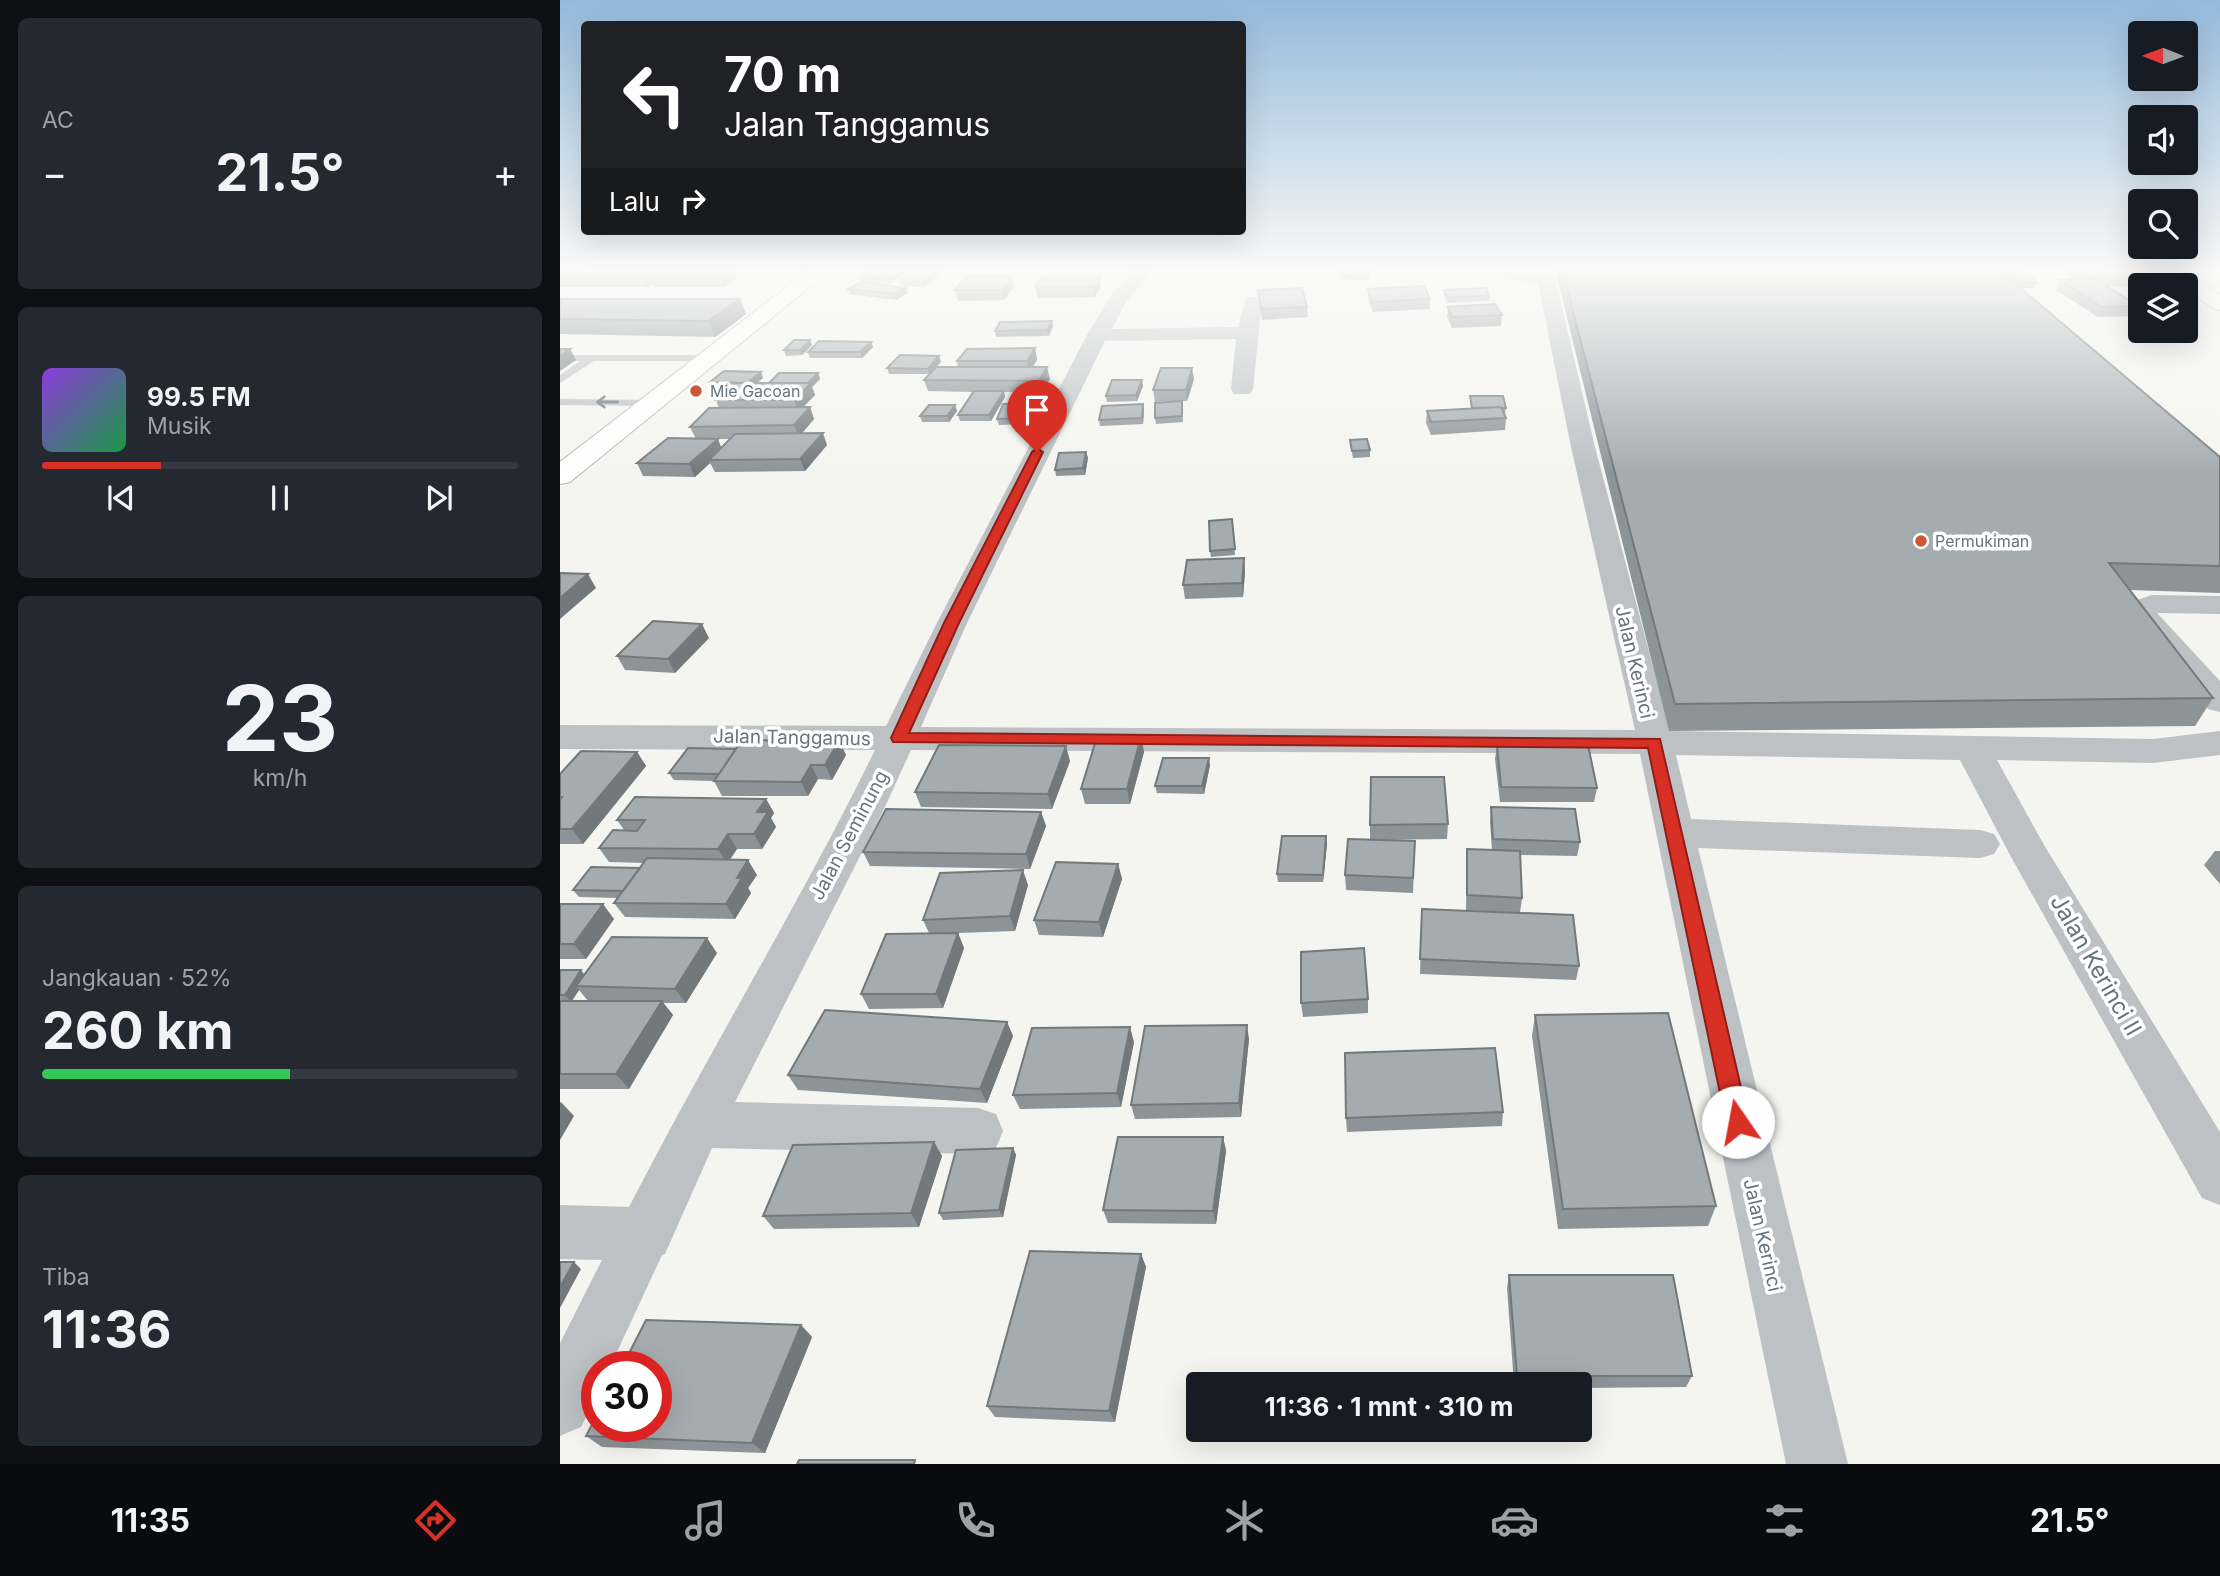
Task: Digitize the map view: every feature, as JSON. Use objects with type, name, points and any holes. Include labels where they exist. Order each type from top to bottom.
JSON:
[{"type":"main road","points":[[560,475],[737,337]]},
{"type":"street","name":"Jalan Seminung","points":[[560,1406],[698,1125],[899,738],[951,623],[1096,337]]},
{"type":"street","points":[[1242,389],[1247,337]]},
{"type":"street","name":"Jalan Kerinci","points":[[1557,337],[1655,743],[1772,1277],[1817,1464]]},
{"type":"street","points":[[2220,605],[2152,604],[2139,609],[2220,701]]},
{"type":"street","name":"Jalan Tanggamus","points":[[560,737],[770,736],[1655,743],[2153,751],[2220,743]]},
{"type":"street","name":"Jalan Kerinci II","points":[[1973,750],[2220,1180]]},
{"type":"street","points":[[1674,833],[1980,844]]},
{"type":"street","points":[[698,1125],[978,1131]]},
{"type":"street","points":[[560,1232],[646,1235]]},
{"type":"lane","points":[[560,358],[711,358]]},
{"type":"lane","points":[[560,380],[592,358]]},
{"type":"lane","points":[[560,402],[655,403]]},
{"type":"building","name":"Permukiman","points":[[1580,337],[2079,337],[2220,457],[2220,566],[2109,563],[2213,698],[1675,704]]},
{"type":"building","points":[[794,340],[810,340],[800,350],[784,350]]},
{"type":"building","points":[[819,341],[871,342],[860,352],[808,352]]},
{"type":"building","points":[[1035,348],[1027,361],[957,361],[967,349]]},
{"type":"building","points":[[560,349],[570,349],[560,356]]},
{"type":"building","points":[[900,355],[939,356],[928,369],[887,368]]},
{"type":"building","points":[[936,367],[1047,367],[1039,381],[924,380]]},
{"type":"building","points":[[1161,368],[1192,368],[1186,390],[1153,390]]},
{"type":"building","points":[[724,371],[761,372],[747,383],[710,382]]},
{"type":"building","points":[[779,373],[818,373],[808,383],[769,383]]},
{"type":"building","points":[[1112,380],[1142,380],[1136,395],[1106,396]]},
{"type":"building","points":[[735,383],[811,383],[794,400],[716,400]]},
{"type":"building","points":[[974,391],[1004,391],[989,415],[958,415]]},
{"type":"building","points":[[1470,396],[1503,396],[1506,408],[1472,408]]},
{"type":"building","points":[[1182,401],[1182,416],[1155,418],[1155,403]]},
{"type":"building","points":[[1029,403],[1025,418],[997,419],[1003,404]]},
{"type":"building","points":[[1143,404],[1142,418],[1099,420],[1102,406]]},
{"type":"building","points":[[929,405],[955,405],[947,416],[920,416]]},
{"type":"building","points":[[810,407],[794,425],[690,427],[709,408]]},
{"type":"building","points":[[1501,407],[1506,418],[1431,422],[1427,411]]},
{"type":"building","points":[[823,433],[800,459],[709,460],[735,434]]},
{"type":"building","points":[[668,438],[718,439],[689,464],[637,463]]},
{"type":"building","points":[[1367,439],[1370,450],[1352,451],[1350,440]]},
{"type":"building","points":[[1086,452],[1083,468],[1055,470],[1059,453]]},
{"type":"building","points":[[1232,519],[1235,549],[1210,551],[1209,521]]},
{"type":"building","points":[[1244,558],[1242,583],[1183,585],[1187,560]]},
{"type":"building","points":[[560,573],[588,574],[560,598]]},
{"type":"building","points":[[653,621],[702,624],[668,659],[617,656]]},
{"type":"building","points":[[1097,737],[1141,737],[1127,789],[1081,789]]},
{"type":"building","points":[[742,740],[839,741],[825,765],[811,765],[801,782],[714,781]]},
{"type":"building","points":[[939,745],[1066,746],[1048,794],[915,792]]},
{"type":"building","points":[[1497,745],[1588,745],[1597,788],[1501,787]]},
{"type":"building","points":[[688,748],[736,749],[719,774],[669,773]]},
{"type":"building","points":[[581,751],[637,752],[572,829],[560,829],[560,774]]},
{"type":"building","points":[[1163,758],[1209,758],[1202,786],[1155,786]]},
{"type":"building","points":[[1371,777],[1444,777],[1448,824],[1370,825]]},
{"type":"building","points":[[635,797],[766,799],[757,812],[768,812],[754,834],[728,834],[718,849],[599,848],[613,830],[637,831],[645,820],[617,820]]},
{"type":"building","points":[[1491,807],[1575,809],[1580,842],[1493,839]]},
{"type":"building","points":[[886,809],[1041,812],[1026,854],[863,852]]},
{"type":"building","points":[[1282,836],[1326,836],[1323,875],[1277,874]]},
{"type":"building","points":[[1348,839],[1415,841],[1413,878],[1345,875]]},
{"type":"building","points":[[1467,849],[1520,851],[1522,898],[1467,895]]},
{"type":"building","points":[[647,858],[748,860],[737,878],[742,878],[726,904],[614,903]]},
{"type":"building","points":[[1056,862],[1118,864],[1099,922],[1034,920]]},
{"type":"building","points":[[591,867],[640,868],[623,891],[573,890]]},
{"type":"building","points":[[1023,870],[1010,916],[923,920],[940,873]]},
{"type":"building","points":[[560,904],[603,904],[574,944],[560,944]]},
{"type":"building","points":[[1422,909],[1573,915],[1579,966],[1420,959]]},
{"type":"building","points":[[958,933],[936,994],[861,994],[886,934]]},
{"type":"building","points":[[612,937],[707,938],[675,989],[576,986]]},
{"type":"building","points":[[1364,948],[1368,999],[1301,1003],[1301,952]]},
{"type":"building","points":[[560,970],[581,970],[565,995],[560,995]]},
{"type":"building","points":[[561,1001],[662,1001],[616,1074],[560,1074]]},
{"type":"building","points":[[825,1010],[1007,1022],[980,1089],[788,1075]]},
{"type":"building","points":[[1668,1013],[1716,1206],[1563,1209],[1535,1015]]},
{"type":"building","points":[[1247,1025],[1239,1103],[1131,1105],[1145,1026]]},
{"type":"building","points":[[1130,1027],[1117,1093],[1013,1095],[1032,1028]]},
{"type":"building","points":[[1495,1048],[1503,1112],[1346,1118],[1345,1053]]},
{"type":"building","points":[[1118,1137],[1223,1137],[1213,1211],[1103,1210]]},
{"type":"building","points":[[934,1142],[911,1213],[763,1216],[793,1145]]},
{"type":"building","points":[[1013,1148],[999,1210],[939,1213],[956,1150]]},
{"type":"building","points":[[1030,1251],[1141,1254],[1109,1411],[987,1406]]},
{"type":"building","points":[[560,1262],[574,1262],[560,1287]]},
{"type":"building","points":[[1509,1275],[1673,1275],[1692,1376],[1592,1376],[1592,1372],[1517,1372]]},
{"type":"building","points":[[646,1320],[801,1325],[752,1443],[672,1440],[672,1351],[630,1351]]},
{"type":"building","points":[[799,1460],[915,1460],[914,1464],[797,1464]]},
{"type":"place","name":"Mie Gacoan","points":[[696,391]]},
{"type":"place","name":"Permukiman","points":[[1921,541]]},
{"type":"route","points":[[1037,452],[951,623],[899,738],[1655,743],[1738,1122]]}]
